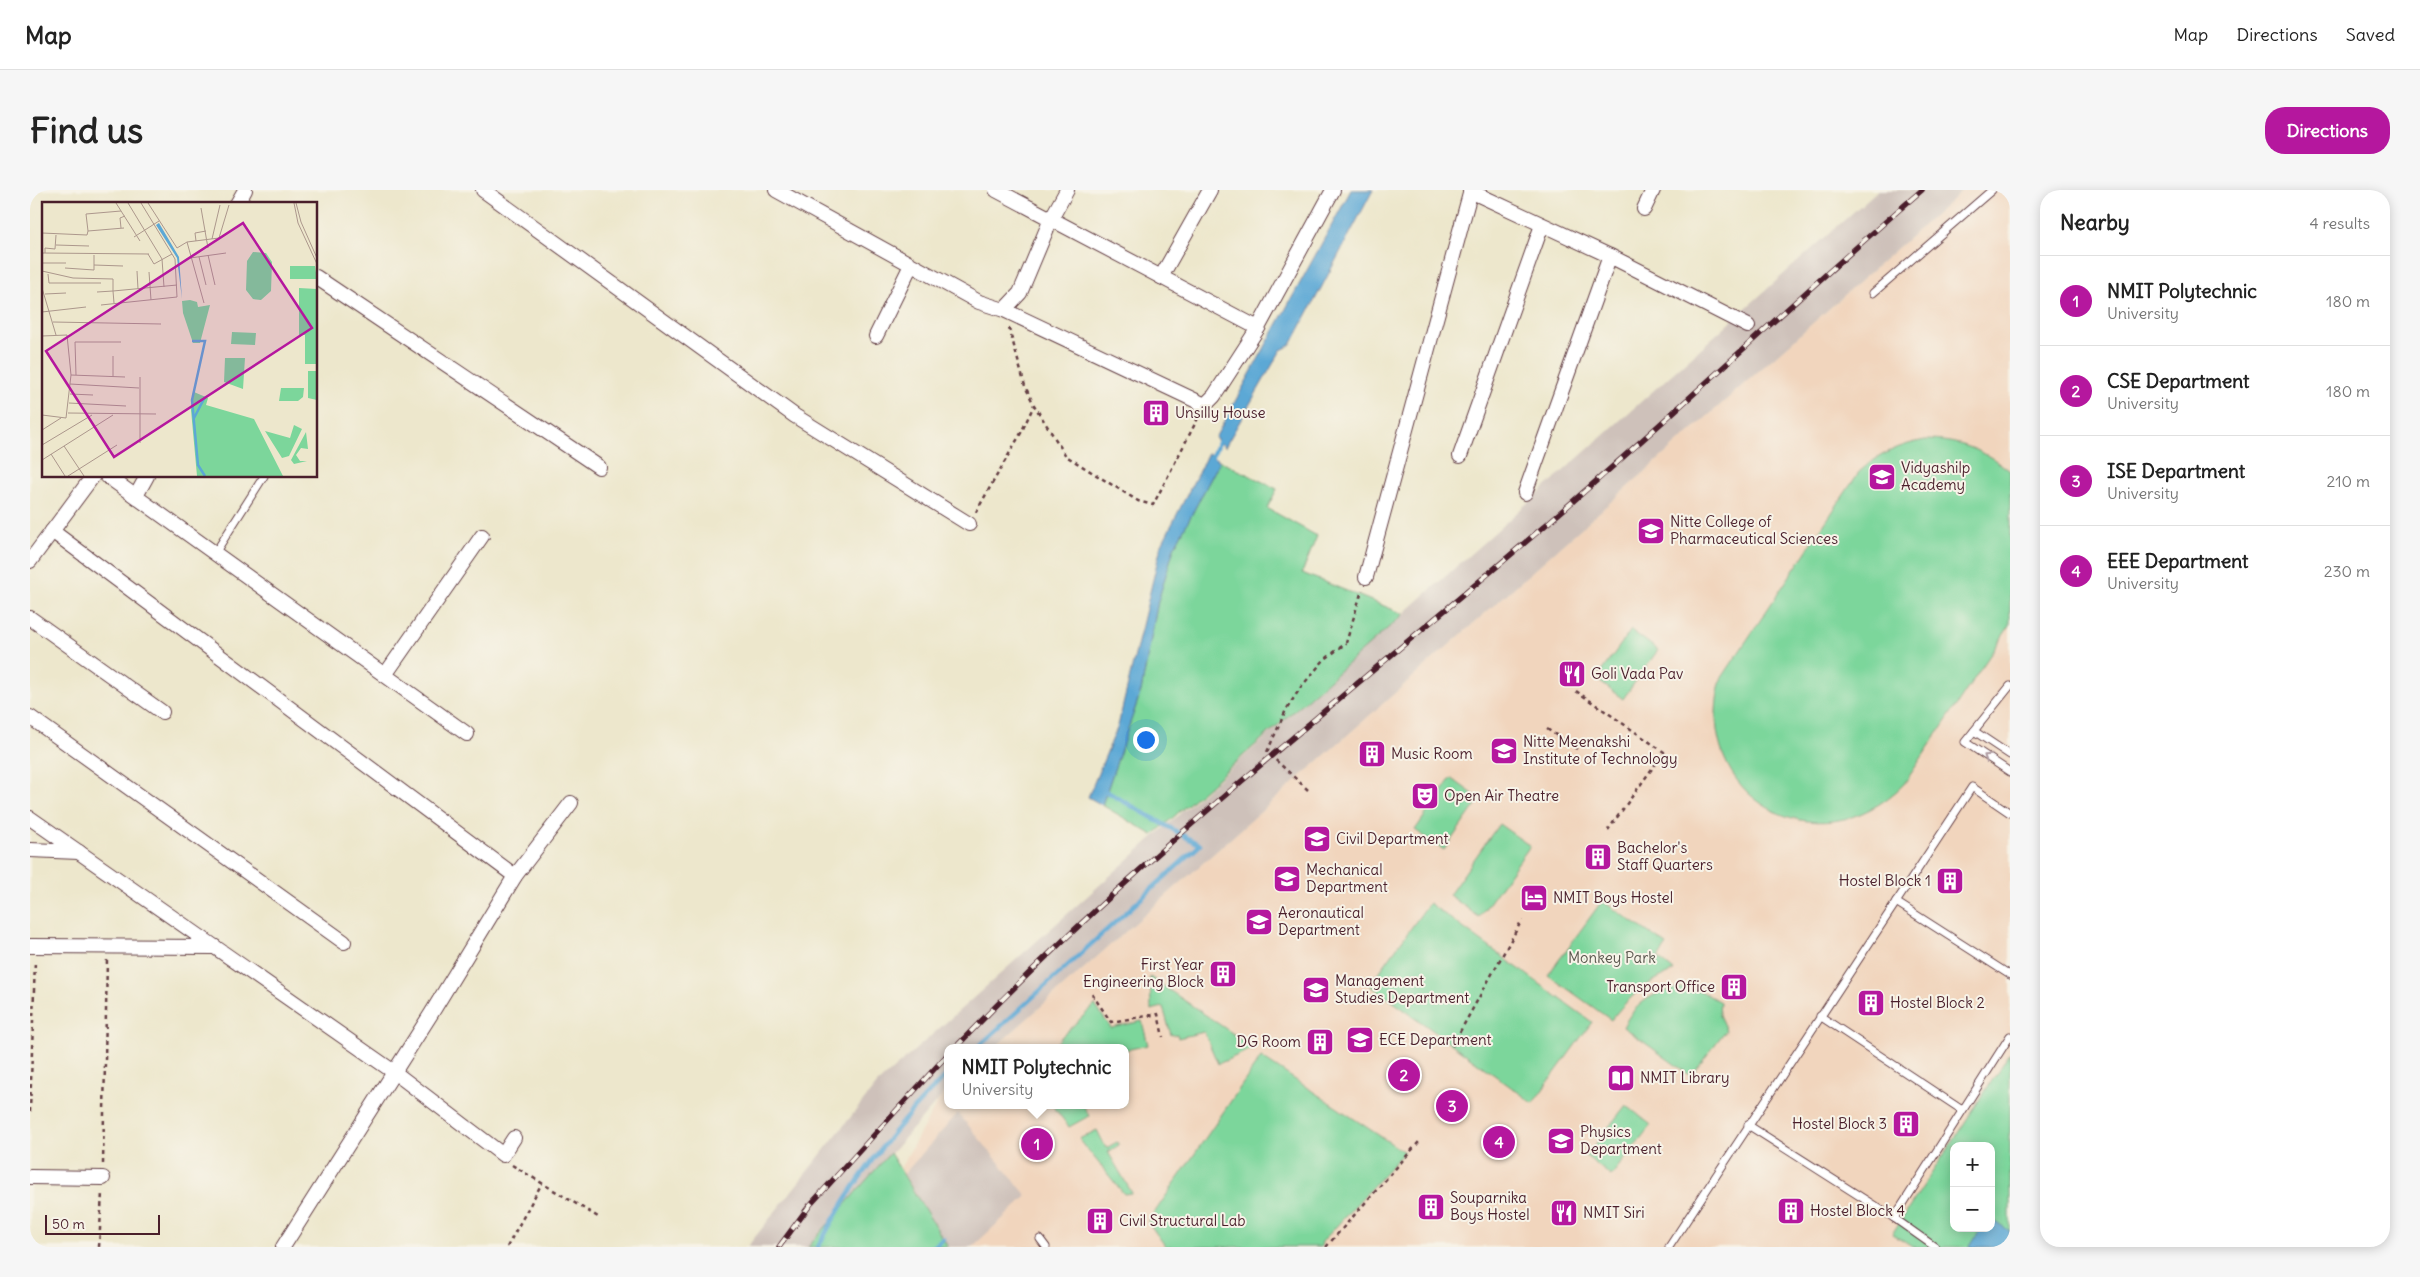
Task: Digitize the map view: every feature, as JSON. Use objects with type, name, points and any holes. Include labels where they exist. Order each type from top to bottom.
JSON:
[{"type":"street","points":[[238,202],[245,190]]},
{"type":"street","points":[[483,190],[796,416],[969,524]]},
{"type":"street","points":[[776,190],[979,302],[1004,310],[1205,405],[1214,396],[1258,328],[1333,190]]},
{"type":"street","points":[[996,190],[1258,328]]},
{"type":"street","points":[[1004,310],[1020,294],[1051,219],[1067,190]]},
{"type":"street","points":[[1161,277],[1210,190]]},
{"type":"street","points":[[1644,208],[1653,190]]},
{"type":"street","points":[[1366,577],[1471,191],[1610,256],[1748,326]]},
{"type":"street","points":[[1460,456],[1542,224]]},
{"type":"street","points":[[1525,493],[1610,256]]},
{"type":"street","points":[[876,336],[910,265]]},
{"type":"street","points":[[318,278],[599,467]]},
{"type":"street","points":[[30,561],[92,478]]},
{"type":"street","points":[[110,478],[467,734]]},
{"type":"street","points":[[136,496],[147,478]]},
{"type":"street","points":[[52,531],[515,876]]},
{"type":"street","points":[[385,675],[482,536]]},
{"type":"street","points":[[30,618],[162,712]]},
{"type":"street","points":[[30,717],[344,942]]},
{"type":"street","points":[[282,1247],[394,1072],[515,876],[571,803]]},
{"type":"street","points":[[30,818],[394,1072],[503,1155],[514,1138]]},
{"type":"street","points":[[30,850],[79,852]]},
{"type":"street","points":[[33,946],[107,948],[215,947]]},
{"type":"street","points":[[30,1177],[103,1178]]},
{"type":"lane","points":[[1873,293],[1992,190]]},
{"type":"lane","points":[[215,553],[263,478]]},
{"type":"lane","points":[[2010,686],[1965,742],[2010,772]]},
{"type":"lane","points":[[1974,731],[2010,755]]},
{"type":"lane","points":[[1669,1247],[1748,1124],[1972,787],[2010,813]]},
{"type":"lane","points":[[1896,902],[2010,975]]},
{"type":"lane","points":[[1820,1016],[1962,1110]]},
{"type":"lane","points":[[1894,1218],[2010,1036]]},
{"type":"lane","points":[[1748,1124],[1894,1218],[1935,1247]]},
{"type":"lane","points":[[1040,1239],[1046,1247]]},
{"type":"path","points":[[1004,310],[1025,386],[1034,405],[1066,456],[1138,501],[1153,505],[1205,405]]},
{"type":"path","points":[[969,524],[1021,433],[1034,405]]},
{"type":"path","points":[[1308,790],[1267,752],[1286,710],[1301,687],[1324,660],[1346,643],[1366,577]]},
{"type":"path","points":[[1576,690],[1664,752],[1608,830]]},
{"type":"path","points":[[1547,729],[1580,751]]},
{"type":"path","points":[[1452,1046],[1522,920]]},
{"type":"path","points":[[30,1112],[33,946]]},
{"type":"path","points":[[100,1247],[107,948]]},
{"type":"path","points":[[1092,994],[1111,1022],[1158,1014],[1164,1037]]},
{"type":"path","points":[[1326,1247],[1419,1142]]},
{"type":"path","points":[[503,1155],[508,1162],[598,1217]]},
{"type":"path","points":[[507,1247],[542,1184]]},
{"type":"shaded area","points":[[1878,190],[1963,190],[999,1044],[944,1044],[944,1094],[808,1247],[747,1247],[877,1084]]},
{"type":"shaded area","points":[[1963,190],[2010,190],[2010,1247],[856,1247],[944,1092],[944,1109],[1129,1109],[1129,1044],[999,1044]]},
{"type":"shaded area","points":[[958,1113],[1027,1196],[972,1247],[948,1247],[904,1174]]},
{"type":"green space","points":[[1925,440],[1960,444],[1991,457],[2010,471],[2010,625],[1904,784],[1870,809],[1835,821],[1800,820],[1768,808],[1742,787],[1724,757],[1716,721],[1721,679],[1859,472],[1874,460],[1890,451]]},
{"type":"green space","points":[[1220,461],[1277,489],[1267,508],[1317,536],[1302,573],[1404,614],[1153,835],[1102,805],[1141,691],[1158,601],[1174,548]]},
{"type":"green space","points":[[1631,630],[1658,650],[1623,699],[1596,679]]},
{"type":"green space","points":[[1451,778],[1480,799],[1444,850],[1415,830]]},
{"type":"green space","points":[[1499,824],[1530,846],[1479,917],[1449,895]]},
{"type":"green space","name":"Monkey Park","points":[[1602,901],[1667,945],[1658,958],[1674,971],[1655,980],[1639,991],[1611,1020],[1548,975]]},
{"type":"green space","points":[[1429,903],[1592,1022],[1533,1103],[1370,985]]},
{"type":"green space","points":[[1150,977],[1254,1048],[1218,1064],[1204,1032],[1178,1038],[1177,1034],[1171,1035],[1163,1007],[1151,1010]]},
{"type":"green space","points":[[1680,988],[1701,991],[1720,1002],[1719,1015],[1726,1030],[1691,1076],[1623,1027],[1633,1011],[1646,1000],[1662,992]]},
{"type":"green space","points":[[1095,1005],[1111,1028],[1142,1021],[1148,1045],[1129,1049],[1129,1044],[1056,1044]]},
{"type":"green space","points":[[2010,1053],[2010,1247],[1912,1247],[1892,1234],[1950,1145],[1950,1232],[1995,1232],[1995,1142],[1952,1142]]},
{"type":"green space","points":[[1261,1057],[1404,1152],[1322,1242],[1321,1247],[1166,1247],[1148,1222]]},
{"type":"green space","points":[[1626,1105],[1651,1125],[1611,1176],[1586,1156]]},
{"type":"green space","points":[[1055,1109],[1085,1109],[1089,1116],[1069,1127]]},
{"type":"green space","points":[[1097,1130],[1106,1148],[1117,1142],[1119,1145],[1108,1152],[1132,1193],[1124,1194],[1079,1139]]},
{"type":"green space","points":[[890,1153],[948,1247],[808,1247]]},
{"type":"water","points":[[1351,190],[1373,190],[1291,345],[1281,350],[1225,447],[1215,438]]},
{"type":"water","points":[[1208,453],[1220,461],[1174,548],[1158,601],[1141,691],[1102,805],[1088,797],[1118,726],[1161,546]]},
{"type":"water","points":[[1995,1222],[2010,1231],[2010,1247],[1969,1247],[1978,1232],[1995,1232]]},
{"type":"waterway","points":[[1209,461],[1222,437]]},
{"type":"waterway","points":[[981,1044],[1200,845],[1102,789]]},
{"type":"waterway","points":[[818,1247],[845,1201],[876,1155],[911,1112],[944,1078]]},
{"type":"waterway","points":[[933,1247],[943,1239]]},
{"type":"railway","points":[[959,1044],[1025,977],[1170,843],[1548,523],[1922,190]]},
{"type":"railway","points":[[779,1247],[810,1205],[944,1058]]},
{"type":"place","name":"Unsilly House","points":[[1156,413]]},
{"type":"place","name":"Vidyashilp Academy","points":[[1882,477]]},
{"type":"place","name":"Nitte College of Pharmaceutical Sciences","points":[[1651,531]]},
{"type":"place","name":"Goli Vada Pav","points":[[1572,674]]},
{"type":"place","name":"Nitte Meenakshi Institute of Technology","points":[[1504,751]]},
{"type":"place","name":"Music Room","points":[[1372,754]]},
{"type":"place","name":"Open Air Theatre","points":[[1425,796]]},
{"type":"place","name":"Civil Department","points":[[1317,839]]},
{"type":"place","name":"Bachelor's Staff Quarters","points":[[1598,857]]},
{"type":"place","name":"Mechanical Department","points":[[1287,879]]},
{"type":"place","name":"Hostel Block 1","points":[[1950,881]]},
{"type":"place","name":"NMIT Boys Hostel","points":[[1534,898]]},
{"type":"place","name":"Aeronautical Department","points":[[1259,922]]},
{"type":"place","name":"First Year Engineering Block","points":[[1223,974]]},
{"type":"place","name":"Transport Office","points":[[1734,987]]},
{"type":"place","name":"Management Studies Department","points":[[1316,990]]},
{"type":"place","name":"Hostel Block 2","points":[[1871,1003]]},
{"type":"place","name":"ECE Department","points":[[1360,1040]]},
{"type":"place","name":"DG Room","points":[[1320,1042]]},
{"type":"place","name":"CSE Department","points":[[1404,1075]]},
{"type":"place","name":"NMIT Library","points":[[1621,1078]]},
{"type":"place","name":"ISE Department","points":[[1452,1106]]},
{"type":"place","name":"Hostel Block 3","points":[[1906,1124]]},
{"type":"place","name":"Physics Department","points":[[1561,1141]]},
{"type":"place","name":"EEE Department","points":[[1499,1142]]},
{"type":"place","name":"NMIT Polytechnic","points":[[1037,1144]]},
{"type":"place","name":"Souparnika Boys Hostel","points":[[1431,1207]]},
{"type":"place","name":"Hostel Block 4","points":[[1791,1211]]},
{"type":"place","name":"NMIT Siri","points":[[1564,1213]]},
{"type":"place","name":"Civil Structural Lab","points":[[1100,1221]]}]
